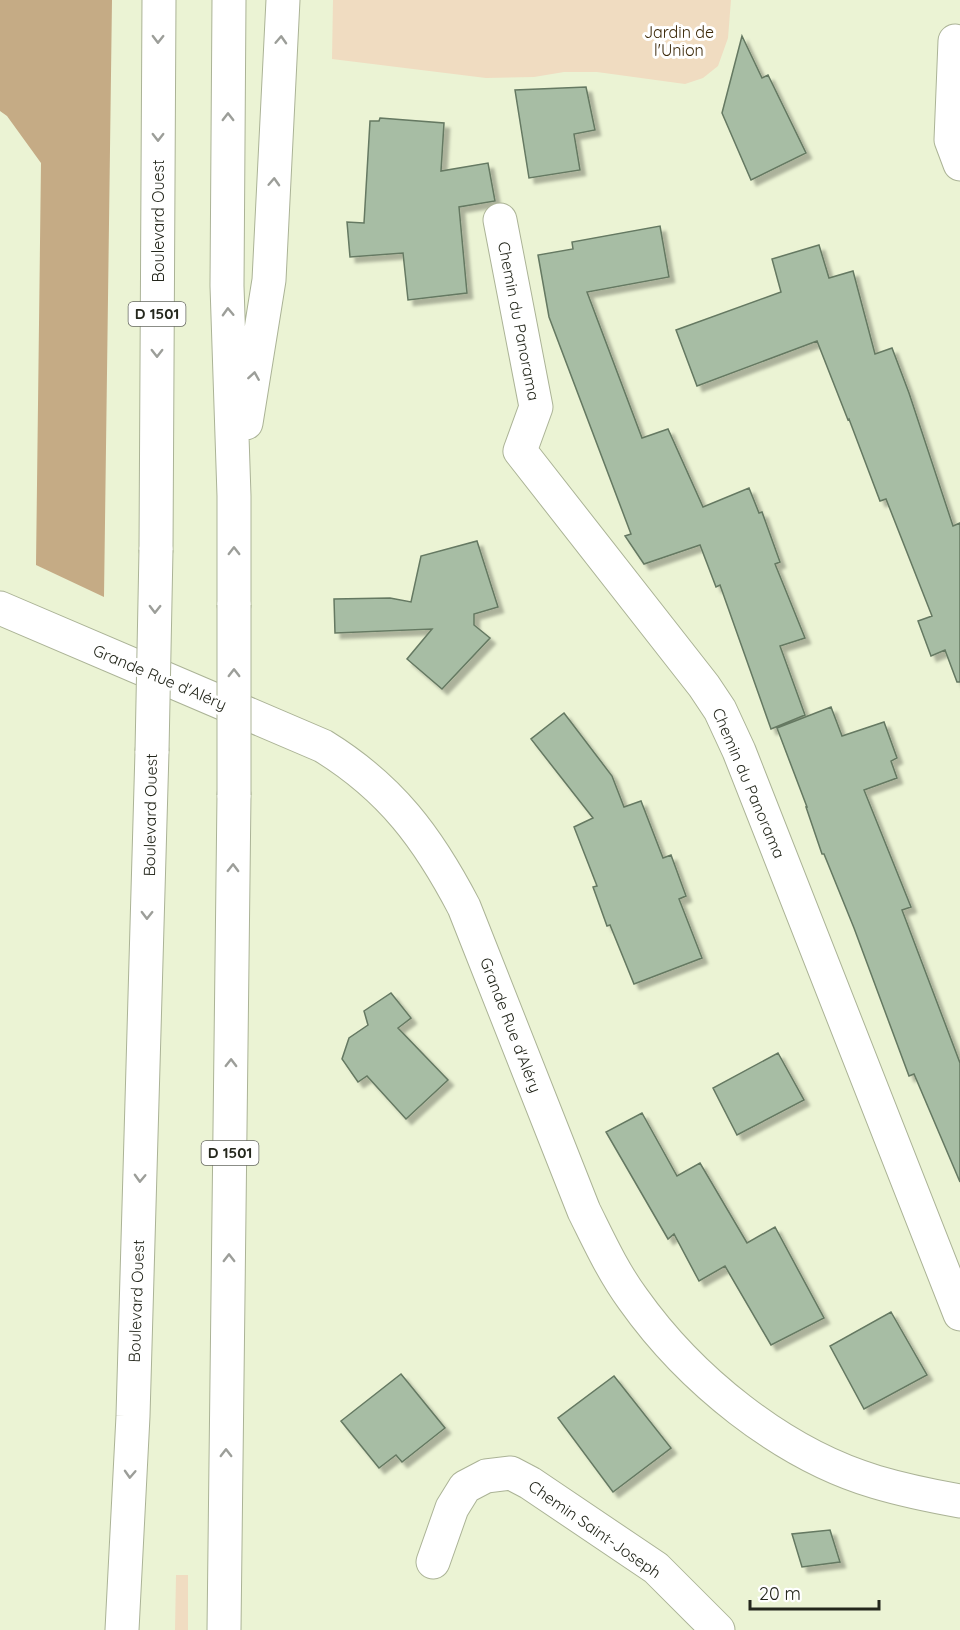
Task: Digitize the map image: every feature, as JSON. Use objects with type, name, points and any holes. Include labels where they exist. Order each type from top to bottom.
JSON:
[{"type":"main road","name":"Boulevard Ouest","points":[[122,1630],[133,1416],[152,751],[156,550],[159,0]]},
{"type":"main road","name":"D 1501","points":[[226,1512],[234,795],[234,496],[227,286],[229,0]]},
{"type":"main road","points":[[234,496],[269,280],[283,0]]},
{"type":"main road","points":[[956,41],[951,141],[960,165]]},
{"type":"main road","name":"Chemin du Panorama","points":[[500,220],[536,407],[520,451],[705,686],[720,710],[739,751],[960,1314]]},
{"type":"main road","name":"Grande Rue d'Aléry","points":[[0,608],[323,746],[369,779],[413,822],[443,866],[464,907],[584,1211],[606,1256],[632,1298],[662,1338],[735,1406],[778,1436],[825,1462],[874,1481],[960,1501]]},
{"type":"main road","name":"Chemin Saint-Joseph","points":[[434,1562],[452,1508],[465,1487],[486,1476],[511,1473],[656,1568],[718,1630]]},
{"type":"main road","points":[[224,1630],[226,1512]]},
{"type":"main road","points":[[226,1512],[247,1630]]},
{"type":"green space","name":"Jardin de l'Union","points":[[333,0],[731,0],[728,38],[718,66],[703,78],[685,84],[597,72],[486,78],[332,59]]},
{"type":"green space","points":[[176,1575],[188,1575],[188,1630],[175,1630]]},
{"type":"shaded area","points":[[0,0],[112,0],[104,597],[36,565],[41,163],[7,116],[0,111]]},
{"type":"building","points":[[742,36],[762,78],[768,75],[806,153],[751,180],[722,113]]},
{"type":"building","points":[[586,87],[595,130],[574,134],[580,170],[529,178],[515,90]]},
{"type":"building","points":[[380,118],[444,123],[441,171],[488,163],[495,201],[459,207],[467,293],[408,300],[403,253],[350,257],[347,222],[364,223],[370,121],[379,121]]},
{"type":"building","points":[[660,226],[669,277],[587,292],[642,438],[668,429],[703,507],[749,488],[759,513],[762,512],[780,562],[775,564],[805,638],[780,646],[805,715],[771,729],[720,585],[716,587],[700,545],[644,564],[625,536],[631,534],[549,317],[538,255],[573,249],[572,242]]},
{"type":"building","points":[[819,245],[829,278],[853,271],[875,354],[892,348],[953,526],[960,523],[960,682],[957,682],[945,650],[931,656],[918,621],[932,616],[886,499],[880,501],[817,341],[697,386],[676,330],[781,292],[772,259]]},
{"type":"building","points":[[477,541],[498,607],[474,614],[474,625],[490,638],[442,689],[407,659],[432,629],[335,633],[334,599],[390,598],[411,602],[421,556]]},
{"type":"building","points":[[831,707],[842,736],[884,722],[897,758],[891,761],[897,778],[864,790],[911,907],[902,910],[960,1063],[960,1182],[914,1074],[909,1076],[854,928],[824,854],[822,854],[777,728]]},
{"type":"building","points":[[564,713],[612,776],[624,807],[641,801],[663,858],[671,855],[686,896],[679,899],[702,958],[634,984],[610,925],[607,926],[593,887],[597,886],[574,827],[593,818],[531,739]]},
{"type":"building","points":[[391,993],[411,1018],[398,1028],[448,1080],[406,1119],[367,1076],[358,1082],[342,1059],[349,1038],[368,1025],[364,1011]]},
{"type":"building","points":[[778,1053],[804,1100],[737,1135],[713,1088]]},
{"type":"building","points":[[642,1113],[677,1176],[700,1163],[747,1243],[775,1227],[824,1318],[771,1345],[725,1266],[699,1281],[674,1234],[668,1239],[606,1132]]},
{"type":"building","points":[[891,1312],[927,1375],[864,1409],[830,1346]]},
{"type":"building","points":[[401,1374],[445,1428],[402,1462],[396,1455],[379,1468],[341,1421]]},
{"type":"building","points":[[614,1376],[671,1448],[613,1492],[558,1418]]},
{"type":"building","points":[[830,1530],[840,1562],[802,1567],[792,1534]]}]
